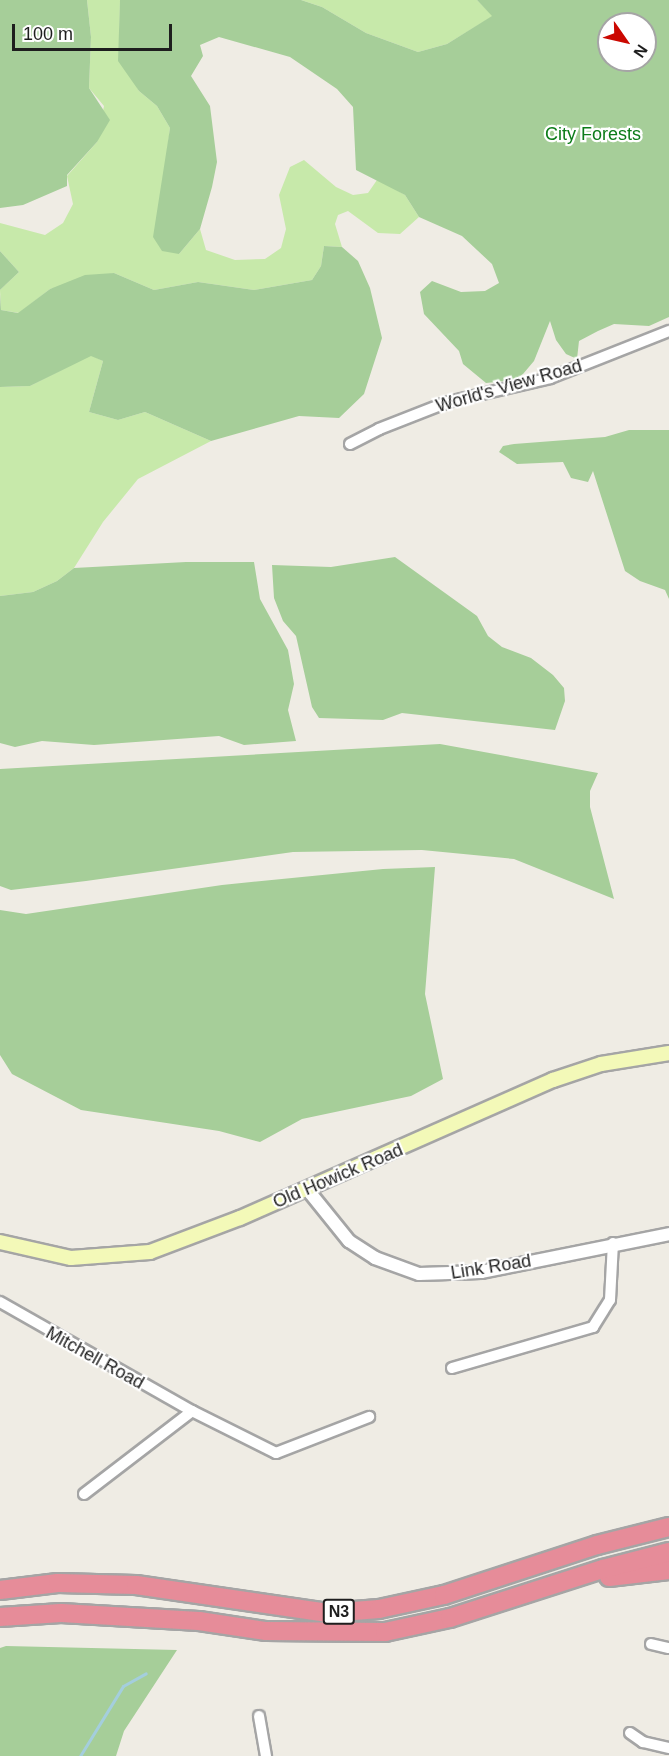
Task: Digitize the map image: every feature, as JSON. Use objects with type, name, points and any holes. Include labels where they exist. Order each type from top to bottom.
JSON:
[{"type":"highway","name":"N3","points":[[0,1590],[58,1583],[136,1585],[328,1612],[379,1609],[444,1595],[597,1545],[669,1527]]},
{"type":"highway","name":"N3","points":[[0,1617],[61,1613],[199,1621],[266,1631],[385,1632],[450,1618],[669,1552]]},
{"type":"highway","points":[[531,1592],[669,1570]]},
{"type":"main road","name":"Old Howick Road","points":[[0,1242],[71,1258],[129,1256],[203,1233],[553,1080],[601,1064],[669,1053]]},
{"type":"street","name":"World's View Road","points":[[350,444],[379,429],[448,402],[550,378],[669,331]]},
{"type":"street","name":"Link Road","points":[[307,1189],[350,1241],[375,1258],[419,1274],[481,1272],[669,1233]]},
{"type":"street","points":[[452,1368],[593,1327],[610,1300],[613,1243]]},
{"type":"street","name":"Mitchell Road","points":[[0,1302],[192,1411],[276,1453],[369,1417]]},
{"type":"street","points":[[84,1494],[192,1411]]},
{"type":"street","points":[[651,1644],[669,1648]]},
{"type":"street","points":[[259,1716],[266,1756]]},
{"type":"street","points":[[630,1733],[643,1742],[669,1748]]},
{"type":"green space","points":[[0,0],[87,0],[91,37],[89,88],[110,120],[97,142],[67,175],[67,186],[23,205],[0,208]]},
{"type":"green space","points":[[87,0],[120,0],[119,55],[139,91],[157,106],[170,128],[166,161],[179,254],[200,229],[206,250],[235,260],[265,259],[281,248],[286,229],[279,195],[290,167],[304,160],[336,187],[353,195],[368,193],[377,180],[388,185],[405,195],[419,217],[400,234],[378,233],[348,211],[338,215],[335,224],[342,247],[324,246],[321,266],[312,280],[254,290],[198,282],[154,290],[114,273],[50,289],[19,313],[1,310],[0,290],[19,272],[0,251],[0,223],[45,235],[63,223],[73,204],[67,176],[97,142],[104,106],[89,88],[91,37]]},
{"type":"green space","name":"City Forests","points":[[120,0],[301,0],[322,7],[366,33],[418,52],[447,44],[492,16],[477,0],[669,0],[669,317],[649,326],[614,324],[598,331],[579,341],[577,359],[566,354],[556,340],[550,321],[534,361],[523,374],[515,380],[486,383],[463,364],[459,351],[424,314],[420,292],[432,281],[461,292],[485,291],[499,283],[492,264],[462,236],[419,217],[405,195],[356,170],[353,107],[337,89],[290,57],[219,37],[200,45],[203,56],[191,76],[210,106],[217,162],[212,187],[200,229],[179,254],[162,251],[153,237],[170,128],[157,106],[139,91],[118,61]]},
{"type":"green space","points":[[301,0],[477,0],[493,16],[447,44],[418,52],[366,33],[322,7]]},
{"type":"green space","points":[[324,246],[342,247],[358,261],[370,288],[382,338],[364,394],[339,418],[299,416],[211,441],[145,412],[118,420],[89,412],[103,361],[91,356],[30,386],[0,387],[0,294],[1,310],[18,313],[50,289],[85,275],[114,273],[154,290],[198,282],[254,290],[312,280],[321,266]]},
{"type":"green space","points":[[0,251],[19,272],[0,290]]},
{"type":"green space","points":[[91,355],[103,361],[89,412],[118,420],[145,412],[211,441],[138,479],[103,522],[74,568],[57,581],[33,592],[0,596],[0,387],[30,386]]},
{"type":"green space","points":[[629,430],[669,430],[669,599],[665,590],[640,581],[625,571],[593,471],[588,482],[571,478],[563,462],[517,464],[499,452],[503,446],[514,444],[605,437]]},
{"type":"green space","points":[[395,557],[477,616],[488,636],[502,647],[531,658],[553,675],[564,688],[565,701],[555,730],[402,713],[383,720],[319,718],[312,707],[296,636],[283,621],[274,598],[272,565],[331,567]]},
{"type":"green space","points":[[186,562],[254,562],[260,599],[288,650],[294,684],[288,710],[296,741],[244,745],[219,736],[94,745],[42,741],[15,747],[0,743],[0,596],[33,592],[57,581],[74,568]]},
{"type":"green space","points":[[440,744],[598,773],[590,791],[590,807],[614,899],[514,859],[422,850],[293,852],[11,890],[0,886],[0,769]]},
{"type":"green space","points":[[435,867],[425,994],[443,1079],[411,1096],[302,1119],[260,1142],[219,1131],[81,1110],[12,1074],[0,1055],[0,910],[26,914],[222,885],[383,869]]},
{"type":"green space","points":[[6,1646],[177,1650],[124,1731],[116,1756],[0,1756],[0,1648]]},
{"type":"waterway","points":[[80,1756],[123,1686],[146,1673]]}]
